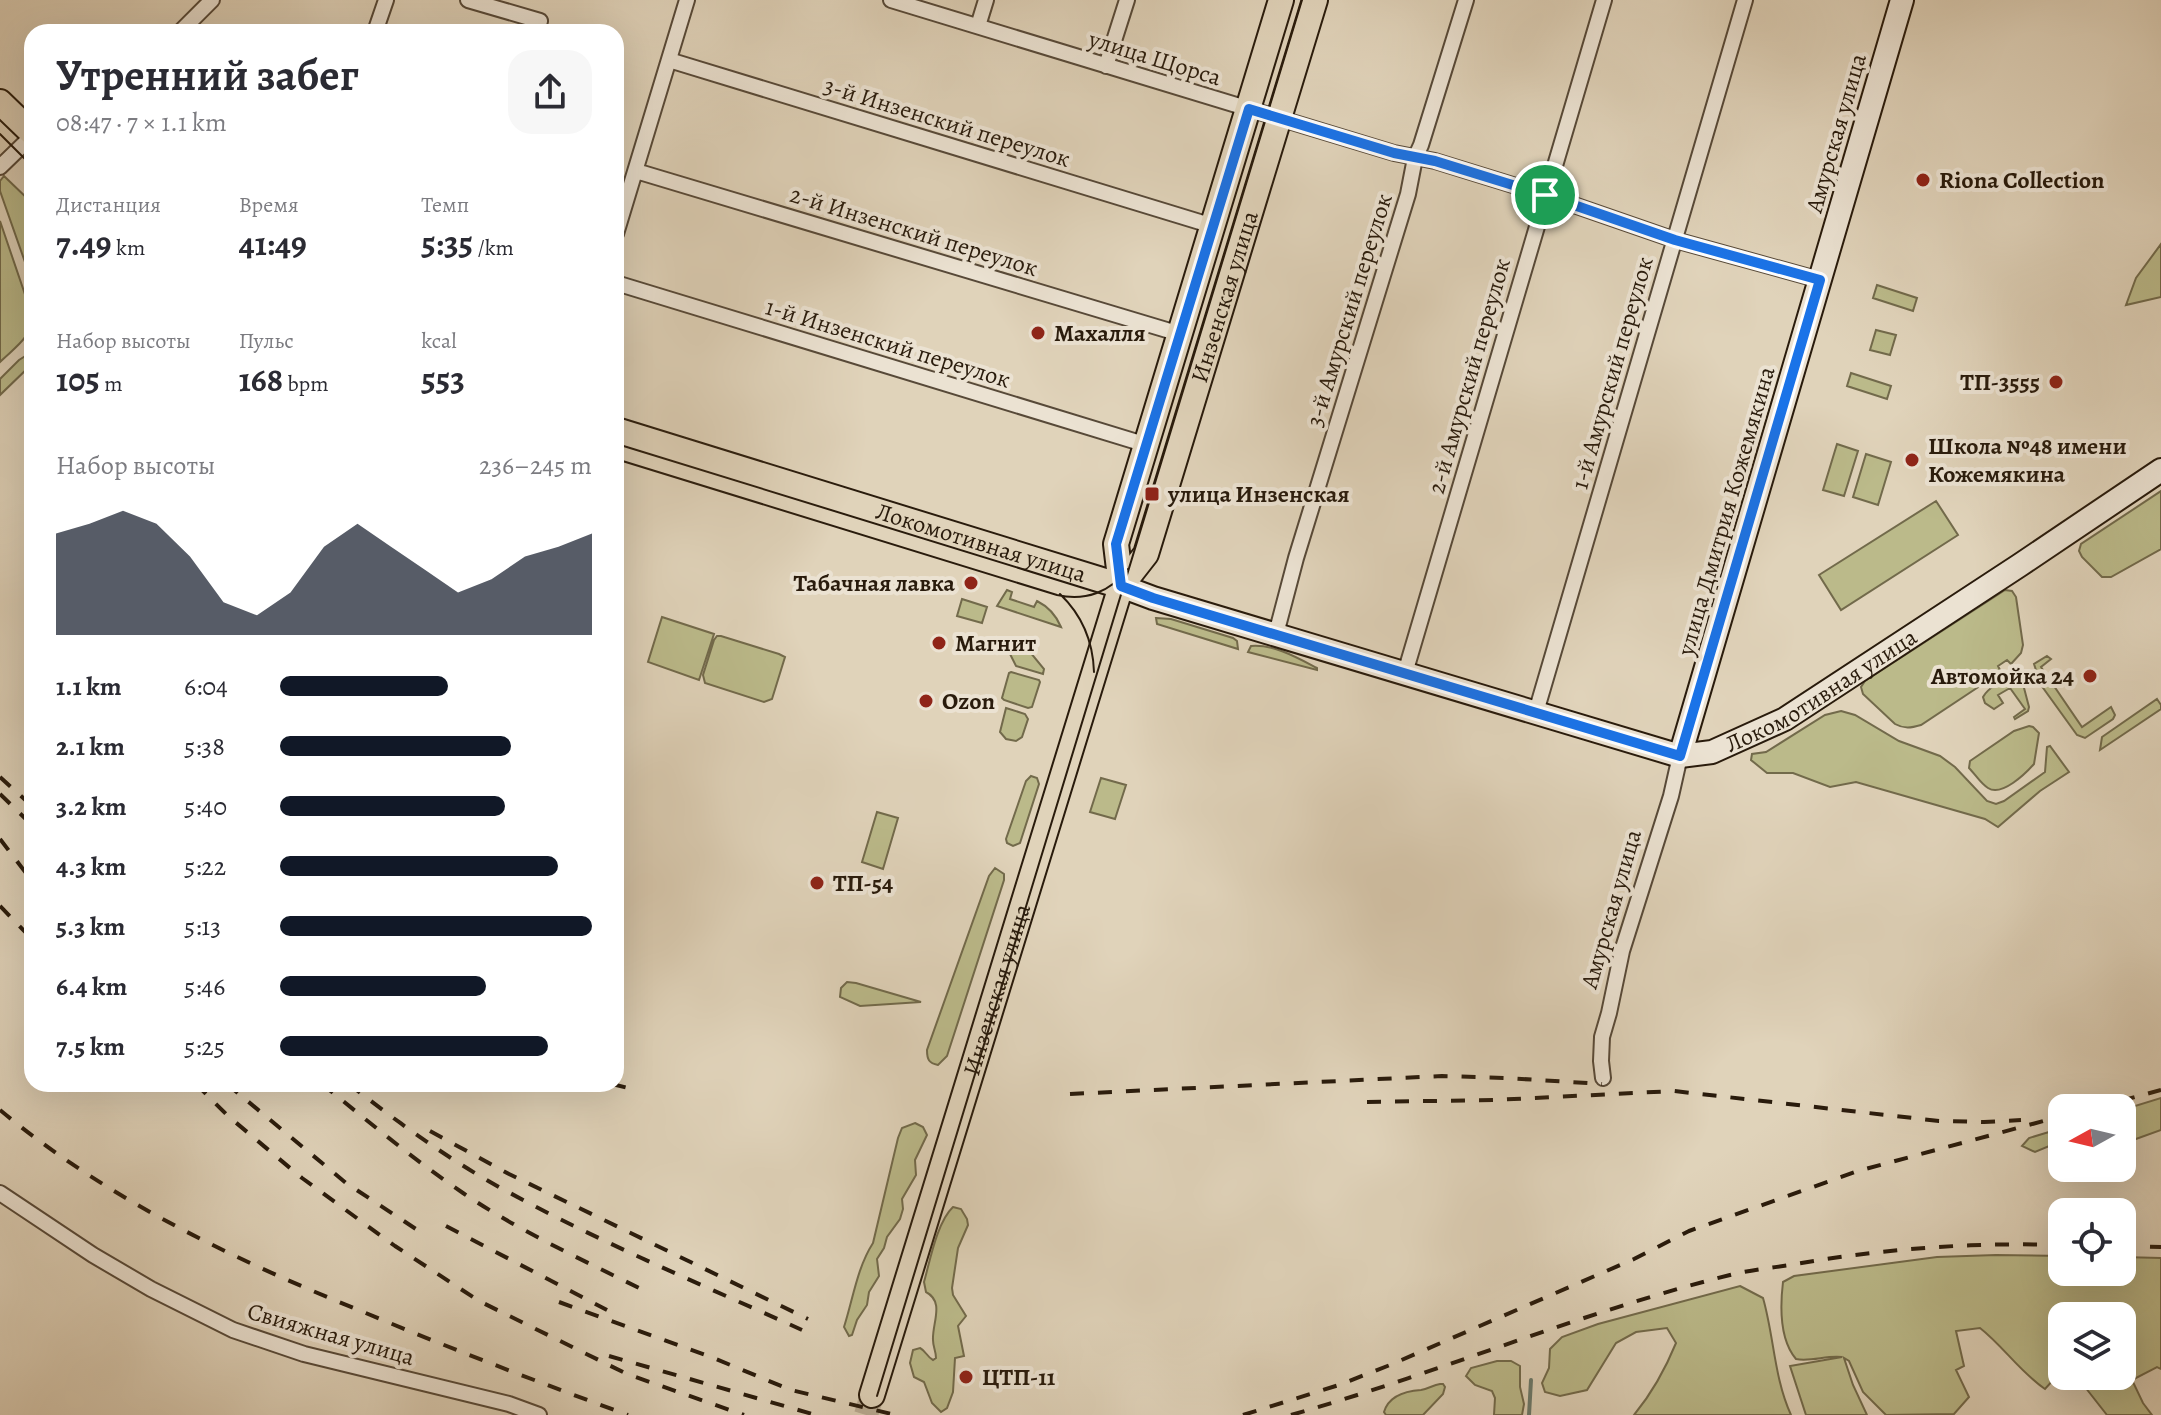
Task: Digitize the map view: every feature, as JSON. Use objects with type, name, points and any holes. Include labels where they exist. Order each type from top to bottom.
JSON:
[{"type":"main road","name":"Инзенская улица","points":[[1121,586],[1116,544],[1281,0]]},
{"type":"main road","name":"Инзенская улица","points":[[872,1395],[1121,586],[1146,554],[1315,0]]},
{"type":"main road","name":"Амурская улица","points":[[1820,280],[1902,0]]},
{"type":"main road","points":[[0,102],[24,126]]},
{"type":"main road","name":"улица Дмитрия Кожемякина","points":[[1680,756],[1820,280]]},
{"type":"main road","name":"Локомотивная улица","points":[[624,432],[1153,598],[1680,756],[1712,752],[1785,719],[2161,470]]},
{"type":"street","points":[[188,24],[212,0]]},
{"type":"street","points":[[378,24],[386,0]]},
{"type":"street","points":[[468,0],[540,21],[539,24]]},
{"type":"street","points":[[624,209],[687,0]]},
{"type":"street","name":"улица Щорса","points":[[891,0],[1279,118],[1415,158],[1435,161],[1675,240],[1820,280]]},
{"type":"street","points":[[978,26],[986,0]]},
{"type":"street","points":[[1106,66],[1127,0]]},
{"type":"street","name":"3-й Амурский переулок","points":[[1276,634],[1296,558],[1408,194],[1415,158],[1466,0]]},
{"type":"street","name":"2-й Амурский переулок","points":[[1405,673],[1604,0]]},
{"type":"street","name":"1-й Амурский переулок","points":[[1536,712],[1745,0]]},
{"type":"street","name":"3-й Инзенский переулок","points":[[669,60],[1213,226]]},
{"type":"street","points":[[0,167],[24,142]]},
{"type":"street","name":"2-й Инзенский переулок","points":[[636,171],[1180,334]]},
{"type":"street","name":"1-й Инзенский переулок","points":[[624,285],[1147,445]]},
{"type":"street","name":"Амурская улица","points":[[1603,1078],[1602,1037],[1622,951],[1671,796],[1680,756]]},
{"type":"street","name":"Свияжная улица","points":[[0,1193],[93,1255],[151,1289],[233,1330],[304,1354],[509,1404],[539,1415]]},
{"type":"shaded area","points":[[4,176],[24,195],[24,259],[0,191],[0,181]]},
{"type":"shaded area","points":[[0,221],[24,292],[24,338],[0,362]]},
{"type":"shaded area","points":[[2161,244],[2161,297],[2126,305],[2136,278]]},
{"type":"shaded area","points":[[1877,285],[1917,298],[1913,311],[1873,298]]},
{"type":"shaded area","points":[[1876,330],[1896,335],[1890,355],[1870,350]]},
{"type":"shaded area","points":[[24,357],[24,372],[0,395],[0,379]]},
{"type":"shaded area","points":[[1851,373],[1891,386],[1887,399],[1847,386]]},
{"type":"shaded area","points":[[1837,444],[1858,451],[1844,496],[1823,490]]},
{"type":"shaded area","points":[[1866,454],[1891,462],[1878,505],[1853,497]]},
{"type":"shaded area","points":[[2161,491],[2161,549],[2111,577],[2102,577],[2082,557],[2079,551],[2081,544]]},
{"type":"shaded area","points":[[1936,501],[1958,535],[1841,610],[1819,575]]},
{"type":"shaded area","points":[[1007,590],[1012,592],[1010,599],[1034,607],[1037,601],[1045,606],[1061,627],[997,606]]},
{"type":"shaded area","points":[[2005,590],[2012,591],[2016,597],[2023,645],[2021,653],[2011,664],[2007,660],[1998,666],[2001,672],[1914,727],[1895,724],[1863,694],[1861,687],[1865,681]]},
{"type":"shaded area","points":[[962,599],[987,607],[982,623],[957,616]]},
{"type":"shaded area","points":[[662,617],[714,634],[699,680],[648,662]]},
{"type":"shaded area","points":[[1156,618],[1171,619],[1233,638],[1237,641],[1238,649],[1157,624]]},
{"type":"shaded area","points":[[717,636],[785,657],[772,699],[764,702],[705,683],[703,675]]},
{"type":"shaded area","points":[[1016,644],[1026,647],[1044,669],[1043,674],[1016,666],[1007,648]]},
{"type":"shaded area","points":[[1251,646],[1286,652],[1317,670],[1248,652]]},
{"type":"shaded area","points":[[2047,656],[2051,659],[2041,667],[2082,727],[2111,707],[2115,715],[2113,719],[2085,738],[2077,735],[2041,685],[2034,664]]},
{"type":"shaded area","points":[[1011,672],[1039,680],[1032,707],[1002,698]]},
{"type":"shaded area","points":[[2015,677],[2021,679],[2029,707],[2015,719],[2025,709],[2010,688],[1998,695],[2003,703],[1994,709],[1985,703],[1983,697],[1997,684]]},
{"type":"shaded area","points":[[2157,699],[2161,709],[2100,750],[2102,737]]},
{"type":"shaded area","points":[[1006,708],[1025,714],[1028,719],[1022,737],[1016,741],[1006,739],[1000,732]]},
{"type":"shaded area","points":[[1841,711],[1855,715],[1899,741],[1940,756],[1955,767],[1987,801],[1996,804],[2045,772],[2047,747],[2050,746],[2069,772],[2040,791],[1998,827],[1985,819],[1856,782],[1830,787],[1793,773],[1767,773],[1751,760],[1752,754],[1766,752],[1825,715]]},
{"type":"shaded area","points":[[2029,726],[2039,733],[2034,764],[2007,787],[1994,790],[1985,786],[1969,768],[1970,761],[2014,731]]},
{"type":"shaded area","points":[[1031,776],[1037,778],[1039,784],[1020,843],[1013,846],[1006,839],[1026,781]]},
{"type":"shaded area","points":[[1101,778],[1126,785],[1115,819],[1090,812]]},
{"type":"shaded area","points":[[877,812],[898,818],[883,869],[862,862]]},
{"type":"shaded area","points":[[995,868],[1004,874],[1004,880],[947,1056],[938,1065],[929,1060],[927,1050],[989,876]]},
{"type":"shaded area","points":[[847,982],[921,1002],[860,1006],[840,997],[841,988]]},
{"type":"shaded area","points":[[2161,1098],[2161,1130],[2136,1139],[2136,1106]]},
{"type":"shaded area","points":[[915,1123],[923,1127],[927,1135],[915,1160],[916,1175],[902,1199],[900,1219],[877,1259],[879,1276],[869,1292],[867,1305],[849,1336],[844,1327],[859,1273],[873,1243],[898,1138],[902,1128]]},
{"type":"shaded area","points":[[2048,1132],[2048,1147],[2035,1152],[2022,1146],[2029,1138]]},
{"type":"shaded area","points":[[953,1207],[961,1209],[968,1225],[958,1248],[952,1288],[966,1316],[958,1326],[964,1356],[955,1358],[953,1392],[947,1408],[941,1412],[932,1403],[924,1382],[914,1377],[910,1363],[913,1350],[920,1348],[931,1359],[936,1358],[933,1340],[936,1307],[932,1296],[926,1292],[924,1282],[938,1232]]},
{"type":"shaded area","points":[[2048,1256],[2048,1286],[2136,1286],[2136,1257],[2161,1258],[2161,1369],[2157,1367],[2136,1378],[2136,1302],[2048,1302],[2048,1386],[2045,1389],[1980,1328],[1956,1331],[1964,1366],[1956,1370],[1969,1397],[1954,1414],[1886,1415],[1863,1392],[1849,1361],[1844,1358],[1867,1415],[1806,1415],[1790,1366],[1842,1357],[1796,1359],[1791,1351],[1784,1333],[1783,1282],[1794,1276],[1937,1257]]},
{"type":"shaded area","points":[[1740,1286],[1763,1298],[1781,1386],[1791,1415],[1634,1415],[1658,1381],[1676,1343],[1667,1328],[1636,1332],[1616,1343],[1587,1390],[1560,1396],[1545,1392],[1542,1383],[1549,1368],[1550,1349],[1562,1337],[1598,1324]]},
{"type":"shaded area","points":[[1497,1361],[1511,1361],[1520,1366],[1524,1404],[1522,1415],[1494,1415],[1495,1398],[1492,1391],[1475,1385],[1466,1376],[1471,1368]]},
{"type":"shaded area","points":[[1440,1384],[1445,1387],[1443,1394],[1423,1415],[1386,1415],[1384,1412],[1386,1406],[1399,1395]]},
{"type":"shaded area","points":[[2136,1388],[2152,1415],[2107,1415],[2087,1390]]},
{"type":"waterway","points":[[1529,1415],[1531,1380]]},
{"type":"tunnel","points":[[866,1415],[872,1395]]},
{"type":"tram line","points":[[877,1396],[1302,0]]},
{"type":"tram line","points":[[0,134],[24,158]]},
{"type":"tram line","points":[[624,461],[1057,595],[1077,597],[1096,593],[1113,584],[1127,569]]},
{"type":"tram line","points":[[1060,594],[1075,611],[1085,630],[1092,650],[1094,672]]},
{"type":"railway","points":[[0,777],[24,799]]},
{"type":"railway","points":[[0,794],[24,817]]},
{"type":"railway","points":[[0,839],[24,870]]},
{"type":"railway","points":[[0,906],[24,931]]},
{"type":"railway","points":[[1070,1094],[1442,1076],[1602,1084]]},
{"type":"railway","points":[[624,1087],[632,1089]]},
{"type":"railway","points":[[2136,1097],[2161,1090]]},
{"type":"railway","points":[[1367,1102],[1494,1100],[1674,1091],[1939,1121],[2021,1120]]},
{"type":"railway","points":[[204,1092],[302,1178],[395,1246],[479,1301],[627,1374],[744,1415]]},
{"type":"railway","points":[[237,1092],[346,1183],[422,1233]]},
{"type":"railway","points":[[332,1092],[391,1140],[484,1207],[641,1289]]},
{"type":"railway","points":[[359,1092],[427,1142],[510,1193],[618,1247],[802,1330]]},
{"type":"railway","points":[[0,1110],[84,1172],[127,1199],[219,1248],[394,1325],[628,1415]]},
{"type":"railway","points":[[1243,1415],[1339,1385],[1390,1365],[1634,1259],[1689,1231],[1858,1171],[2048,1120]]},
{"type":"railway","points":[[430,1131],[509,1174],[808,1319]]},
{"type":"railway","points":[[446,1226],[607,1310]]},
{"type":"railway","points":[[1291,1415],[1401,1381],[1565,1324],[1738,1273],[1926,1248],[2048,1245]]},
{"type":"railway","points":[[2136,1246],[2161,1247]]},
{"type":"railway","points":[[559,1302],[711,1357],[791,1390],[896,1415]]},
{"type":"railway","points":[[609,1356],[816,1415]]},
{"type":"place","name":"Riona Collection","points":[[1923,180]]},
{"type":"place","name":"Махалля","points":[[1038,333]]},
{"type":"place","name":"ТП-3555","points":[[2056,382]]},
{"type":"place","name":"Школа №48 имени Кожемякина","points":[[1912,460]]},
{"type":"place","name":"улица Инзенская","points":[[1152,494]]},
{"type":"place","name":"Табачная лавка","points":[[971,583]]},
{"type":"place","name":"Магнит","points":[[939,643]]},
{"type":"place","name":"Автомойка 24","points":[[2090,676]]},
{"type":"place","name":"Ozon","points":[[926,701]]},
{"type":"place","name":"ТП-54","points":[[817,883]]},
{"type":"place","name":"ЦТП-11","points":[[966,1377]]},
{"type":"route","points":[[1249,109],[1545,195],[1675,240],[1820,280],[1680,756],[1121,586],[1116,544],[1249,109]]}]
